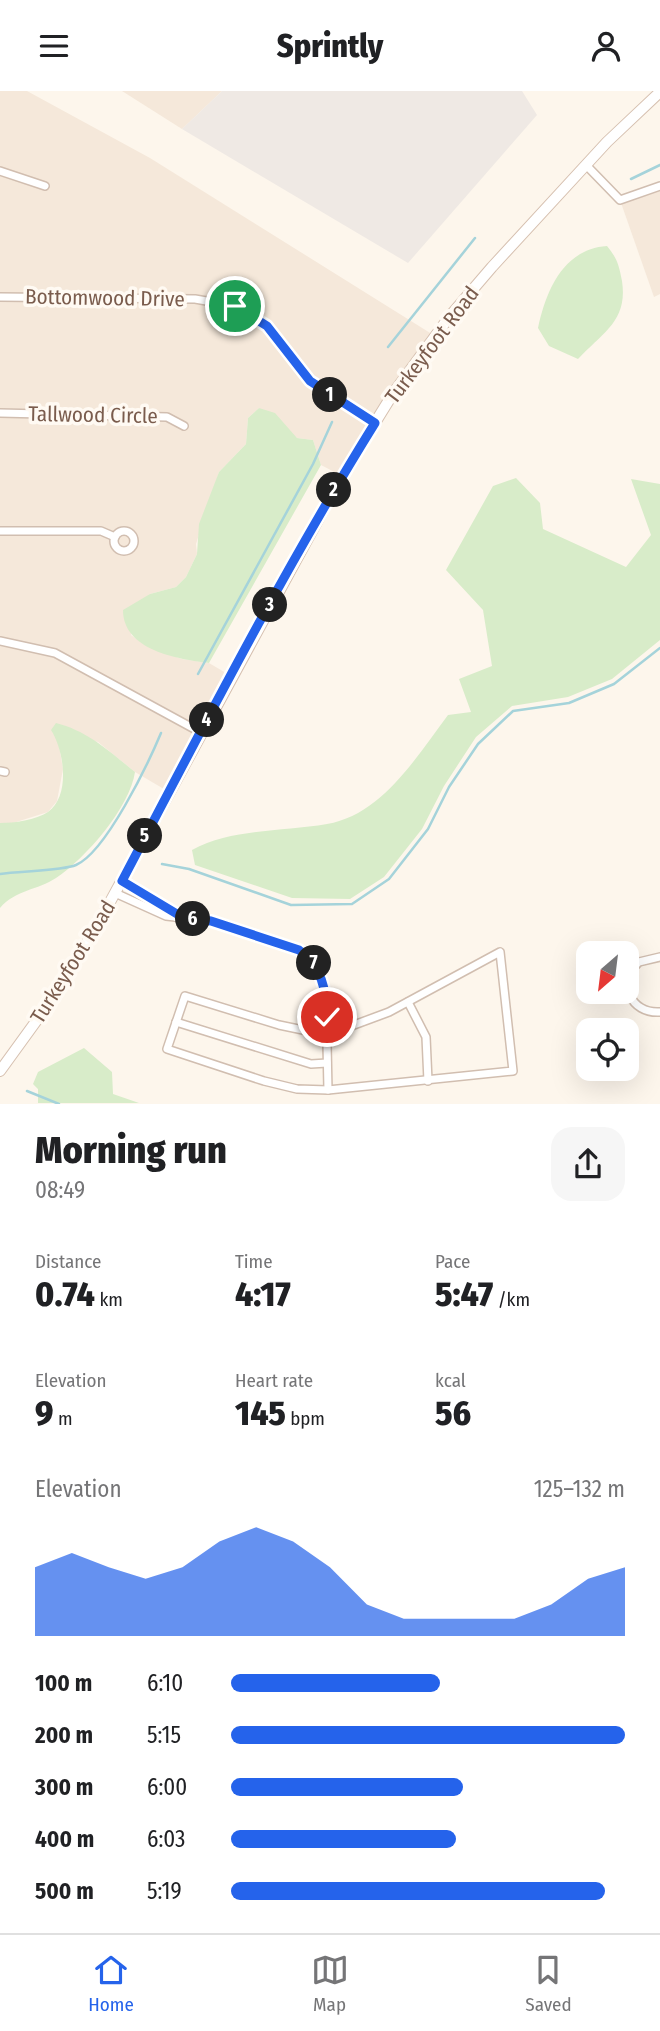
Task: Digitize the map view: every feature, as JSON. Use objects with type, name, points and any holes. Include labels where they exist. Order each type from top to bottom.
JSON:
[{"type":"main road","name":"Turkeyfoot Road","points":[[0,1071],[58,991],[122,881],[200,732],[342,476],[375,423],[450,316],[586,165],[660,92]]},
{"type":"street","points":[[586,165],[620,200],[660,186]]},
{"type":"street","points":[[0,171],[45,186]]},
{"type":"street","name":"Bottomwood Drive","points":[[0,297],[195,299],[235,306],[267,326],[310,381],[375,423]]},
{"type":"street","name":"Tallwood Circle","points":[[0,413],[167,417],[184,426]]},
{"type":"street","points":[[0,531],[102,531],[115,537]]},
{"type":"street","points":[[0,641],[55,653],[200,732]]},
{"type":"street","points":[[122,881],[182,917]]},
{"type":"street","points":[[115,893],[166,916],[211,921],[289,945],[309,957],[325,988],[328,1090]]},
{"type":"street","points":[[500,952],[513,1070],[328,1090],[286,1086],[167,1049],[185,996],[279,1025],[327,1035],[408,1002],[500,952]]},
{"type":"street","points":[[660,957],[639,962],[628,976],[627,985],[633,1003],[640,1009],[660,1013]]},
{"type":"street","points":[[408,1002],[426,1037],[428,1081]]},
{"type":"street","points":[[176,1022],[311,1064],[327,1063]]},
{"type":"shaded area","points":[[0,91],[27,91],[150,158],[435,336],[342,476],[321,465],[313,440],[297,438],[259,408],[248,418],[246,444],[219,472],[196,544],[197,554],[186,577],[176,587],[150,594],[131,635],[147,646],[182,659],[209,663],[231,676],[169,792],[135,772],[98,742],[52,730],[58,740],[63,769],[57,801],[48,812],[13,823],[0,823]]},
{"type":"shaded area","points":[[122,91],[222,91],[182,129]]},
{"type":"shaded area","points":[[222,91],[522,91],[537,115],[408,263],[182,129]]},
{"type":"shaded area","points":[[660,186],[660,294],[654,297],[620,200]]},
{"type":"green space","points":[[607,246],[620,270],[623,295],[621,306],[612,325],[578,359],[549,346],[538,328],[541,314],[559,274],[568,264],[592,249]]},
{"type":"green space","points":[[259,408],[275,413],[297,438],[313,440],[321,465],[209,663],[182,659],[154,650],[132,635],[125,624],[123,610],[150,594],[176,587],[186,577],[197,554],[199,524],[219,472],[246,444],[248,418]]},
{"type":"green space","points":[[516,478],[540,503],[543,529],[626,567],[651,535],[631,479],[660,484],[660,640],[612,679],[568,697],[512,706],[476,737],[444,786],[422,829],[384,877],[350,899],[292,898],[195,865],[192,850],[207,843],[240,834],[327,824],[365,809],[411,765],[448,715],[471,712],[459,679],[492,666],[483,610],[446,570],[493,486]]},
{"type":"green space","points":[[56,723],[88,737],[135,772],[131,786],[116,816],[80,858],[56,878],[13,897],[0,908],[0,823],[25,821],[43,815],[55,805],[60,795],[62,761],[51,730]]},
{"type":"green space","points":[[84,1048],[112,1072],[113,1094],[139,1103],[38,1103],[38,1089],[33,1084],[38,1072]]},
{"type":"waterway","points":[[631,179],[660,165]]},
{"type":"waterway","points":[[388,347],[475,238]]},
{"type":"waterway","points":[[198,674],[313,464],[332,422]]},
{"type":"waterway","points":[[162,864],[189,869],[291,905],[352,904],[389,879],[428,829],[449,787],[478,744],[513,711],[569,703],[614,684],[660,648]]},
{"type":"waterway","points":[[0,874],[69,867],[88,857],[125,806],[161,733]]},
{"type":"waterway","points":[[27,1091],[59,1104]]},
{"type":"route","points":[[235,306],[255,316],[267,326],[310,381],[375,423],[342,476],[231,675],[122,881],[182,917],[211,921],[299,950],[309,957],[322,978],[327,1017]]}]
